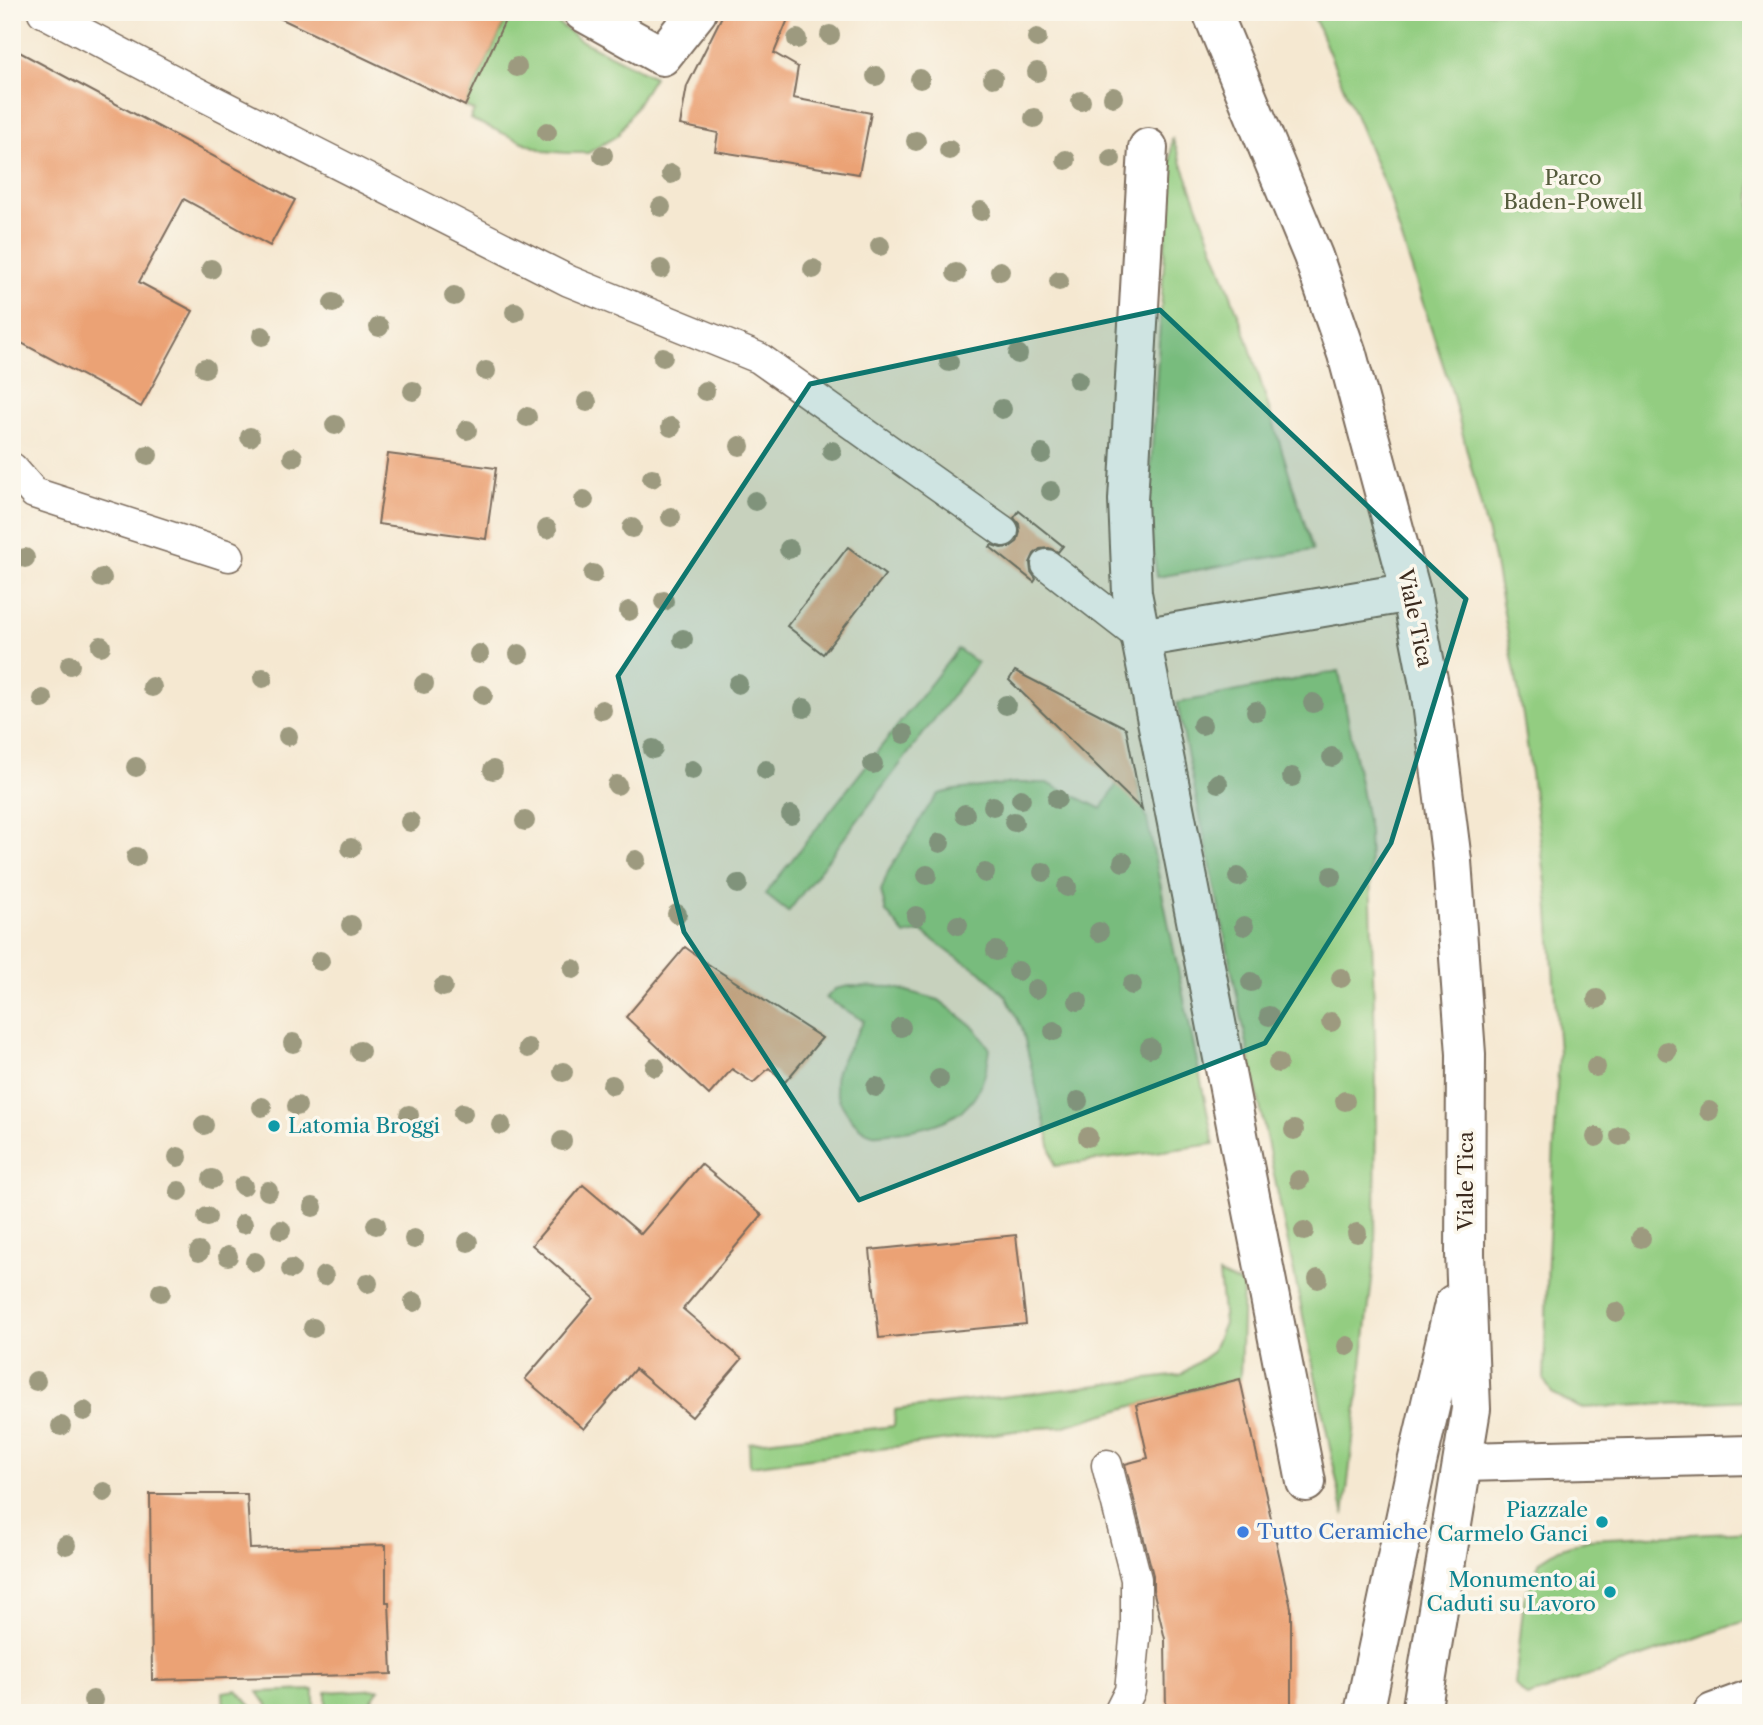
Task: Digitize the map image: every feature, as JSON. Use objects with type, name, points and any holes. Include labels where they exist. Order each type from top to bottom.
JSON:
[{"type":"main road","points":[[583,12],[662,56],[696,12]]},
{"type":"main road","name":"Viale Tica","points":[[1212,12],[1312,256],[1342,341],[1411,593],[1431,695],[1452,861],[1466,1054],[1465,1254]]},
{"type":"main road","points":[[1148,148],[1128,500],[1132,593],[1306,1482]]},
{"type":"main road","points":[[1141,638],[1411,593]]},
{"type":"main road","points":[[1421,1712],[1471,1409],[1465,1254]]},
{"type":"main road","points":[[1364,1713],[1465,1254]]},
{"type":"main road","points":[[1464,1462],[1751,1455]]},
{"type":"main road","points":[[1713,1713],[1751,1699]]},
{"type":"lane","points":[[43,12],[569,281],[759,358],[1003,531]]},
{"type":"lane","points":[[12,468],[34,493],[229,556]]},
{"type":"lane","points":[[1047,565],[1141,638]]},
{"type":"lane","points":[[1107,1465],[1136,1579],[1136,1629],[1130,1690],[1119,1713]]},
{"type":"highlighted area","points":[[1160,310],[1466,599],[1391,843],[1265,1043],[859,1200],[684,932],[618,676],[810,384]]},
{"type":"green space","points":[[485,12],[543,12],[580,40],[654,77],[618,135],[588,153],[544,151],[470,119],[474,111],[465,106],[505,22]]},
{"type":"green space","name":"Parco Baden-Powell","points":[[1312,12],[1751,12],[1751,1400],[1580,1408],[1552,1393],[1544,1380],[1559,1053],[1548,897],[1523,716],[1493,554],[1452,392],[1390,198]]},
{"type":"green space","points":[[1172,137],[1247,338],[1313,550],[1157,577],[1148,513]]},
{"type":"green space","points":[[958,649],[977,663],[788,912],[765,894]]},
{"type":"green space","points":[[1339,671],[1369,831],[1376,1077],[1375,1255],[1344,1516],[1177,703]]},
{"type":"green space","points":[[1136,779],[1147,820],[1214,1144],[1055,1166],[1022,1028],[1006,996],[980,971],[921,931],[905,935],[886,912],[881,891],[888,872],[939,794],[1015,783],[1047,783],[1102,809],[1116,785]]},
{"type":"green space","points":[[849,986],[892,987],[939,1000],[975,1028],[990,1049],[982,1084],[969,1105],[949,1119],[901,1132],[873,1134],[860,1127],[839,1099],[835,1078],[841,1061],[864,1021],[826,998],[835,989]]},
{"type":"green space","points":[[1219,1274],[1243,1285],[1240,1379],[1061,1427],[750,1466],[749,1443],[894,1426],[895,1410],[1180,1375],[1212,1352],[1224,1323]]},
{"type":"green space","points":[[1751,1531],[1751,1619],[1527,1697],[1515,1685],[1524,1599],[1540,1561],[1559,1549],[1588,1539]]},
{"type":"green space","points":[[379,1689],[363,1713],[326,1713],[326,1692]]},
{"type":"green space","points":[[237,1690],[257,1713],[224,1713],[223,1692]]},
{"type":"green space","points":[[314,1690],[314,1713],[273,1713],[258,1692]]},
{"type":"building","points":[[267,12],[509,12],[465,106]]},
{"type":"building","points":[[724,12],[791,12],[774,53],[798,67],[793,98],[871,113],[859,174],[715,151],[718,133],[680,125],[687,86]]},
{"type":"building","points":[[12,48],[295,200],[270,246],[184,199],[139,282],[193,311],[141,407],[12,338]]},
{"type":"building","points":[[388,454],[496,468],[486,539],[378,524]]},
{"type":"building","points":[[1019,511],[1063,546],[1058,552],[1049,548],[1040,549],[1034,554],[1030,563],[1031,572],[1036,579],[1034,582],[990,547],[1010,547],[1017,542],[1019,524],[1014,518]]},
{"type":"building","points":[[848,547],[885,575],[823,654],[787,626]]},
{"type":"building","points":[[1015,671],[1126,728],[1142,810],[1009,680]]},
{"type":"building","points":[[685,947],[822,1038],[785,1082],[769,1068],[753,1083],[732,1069],[709,1095],[626,1017]]},
{"type":"building","points":[[701,1164],[762,1215],[683,1309],[742,1359],[692,1417],[635,1369],[584,1429],[525,1379],[594,1298],[532,1245],[583,1185],[641,1234]]},
{"type":"building","points":[[1016,1235],[1026,1324],[879,1338],[870,1250]]},
{"type":"building","points":[[1240,1379],[1291,1608],[1291,1713],[1166,1713],[1165,1639],[1153,1589],[1153,1575],[1125,1464],[1148,1458],[1136,1405]]},
{"type":"building","points":[[150,1494],[247,1494],[250,1549],[386,1545],[386,1602],[389,1602],[392,1674],[152,1680]]},
{"type":"place","name":"Latomia Broggi","points":[[274,1126]]},
{"type":"place","name":"Piazzale Carmelo Ganci","points":[[1602,1522]]},
{"type":"place","name":"Tutto Ceramiche","points":[[1243,1532]]},
{"type":"place","name":"Monumento ai Caduti su Lavoro","points":[[1610,1592]]}]
